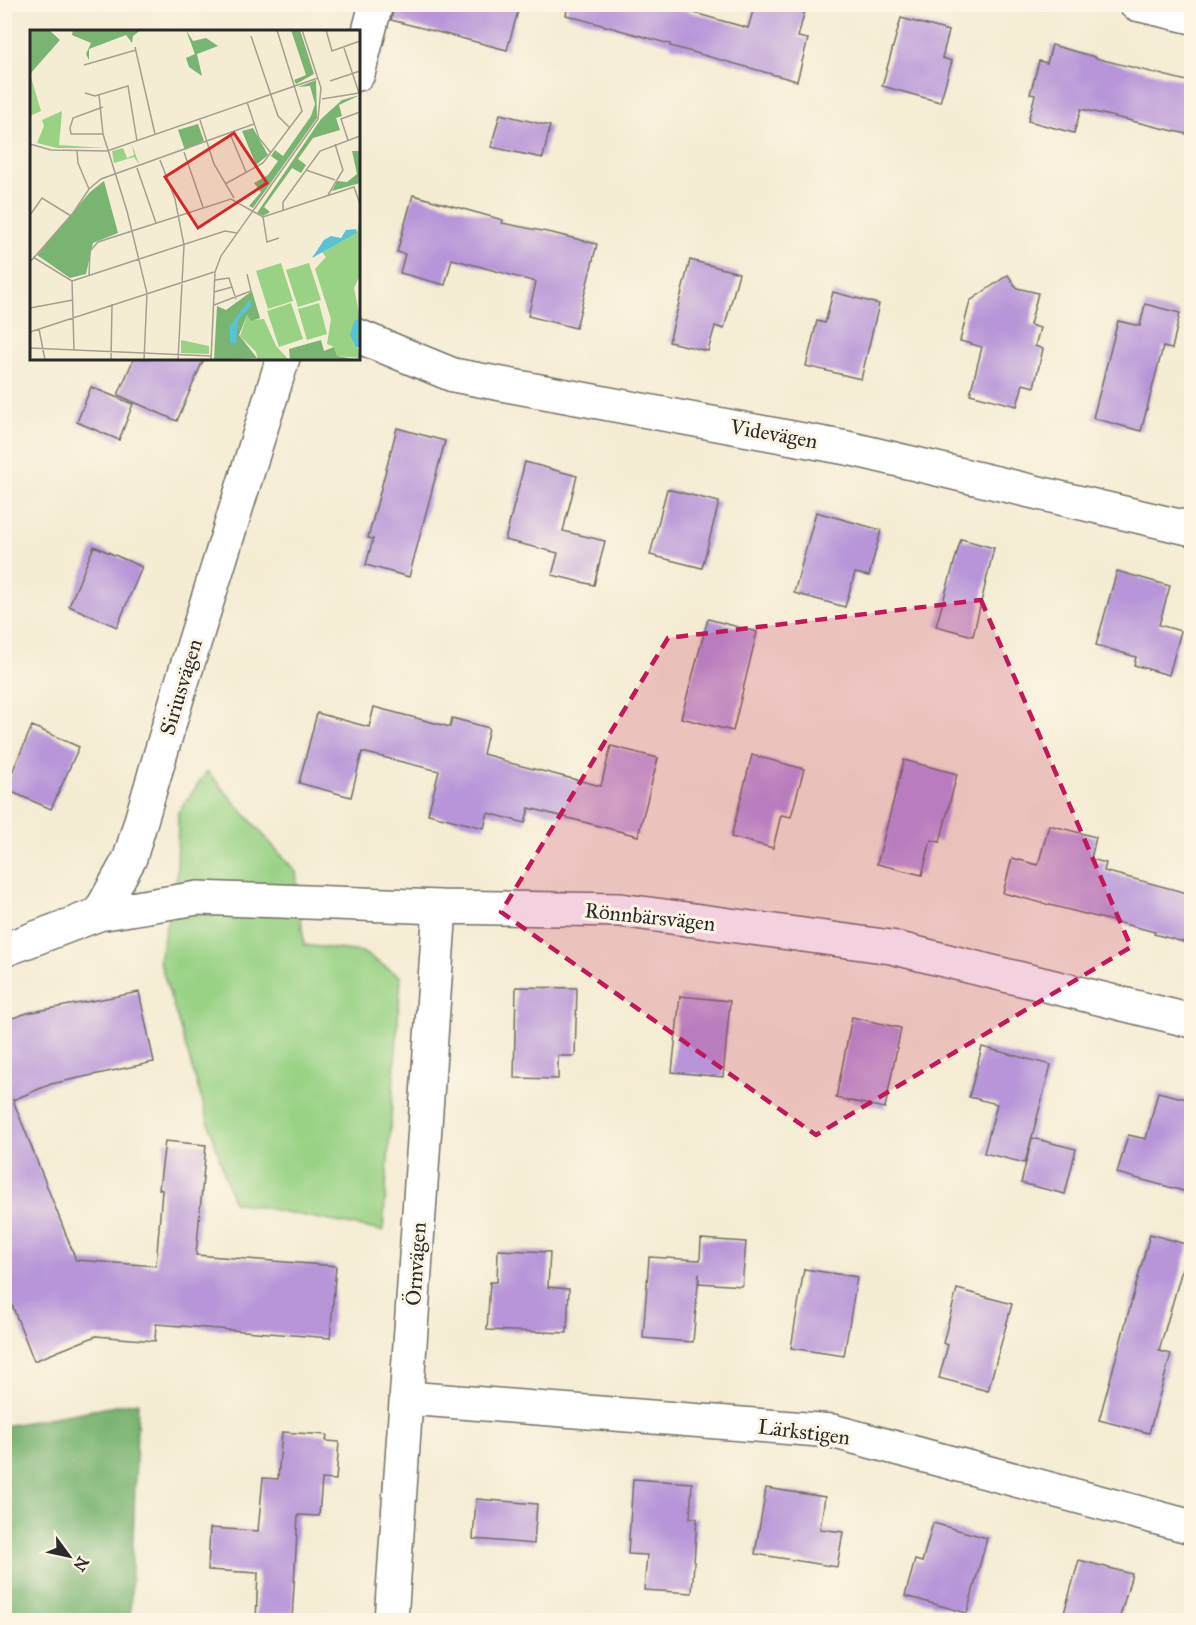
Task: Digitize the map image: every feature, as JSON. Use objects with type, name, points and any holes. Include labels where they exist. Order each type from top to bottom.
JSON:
[{"type":"street","points":[[360,66],[376,4]]},
{"type":"street","points":[[1136,4],[1191,17]]},
{"type":"street","name":"Videvägen","points":[[360,337],[453,375],[852,448],[1191,528]]},
{"type":"street","name":"Siriusvägen","points":[[99,914],[130,858],[282,360]]},
{"type":"street","name":"Rönnbärsvägen","points":[[99,914],[198,898],[440,907],[620,910],[891,947],[1191,1021]]},
{"type":"street","name":"Örnvägen","points":[[392,1620],[440,907]]},
{"type":"street","points":[[4,950],[99,914]]},
{"type":"street","name":"Lärkstigen","points":[[407,1398],[832,1431],[1191,1527]]},
{"type":"highlighted area","points":[[981,600],[1131,947],[816,1135],[501,912],[668,638]]},
{"type":"green space","points":[[207,771],[296,872],[304,945],[362,952],[401,977],[383,1231],[233,1202],[159,959],[177,877],[178,813]]},
{"type":"green space","points":[[138,1402],[130,1620],[5,1620],[5,1426]]},
{"type":"building","points":[[394,4],[520,4],[507,50],[391,20]]},
{"type":"building","points":[[568,4],[662,4],[748,28],[755,4],[785,4],[805,10],[798,37],[808,39],[797,81],[566,15]]},
{"type":"building","points":[[901,18],[949,31],[942,58],[952,61],[940,102],[882,86]]},
{"type":"building","points":[[1052,45],[1191,82],[1191,135],[1081,109],[1074,133],[1028,121],[1035,95],[1030,94],[1039,61],[1047,63]]},
{"type":"building","points":[[500,114],[550,126],[543,158],[491,147]]},
{"type":"building","points":[[413,195],[503,220],[502,223],[597,244],[576,328],[528,316],[536,282],[452,259],[445,285],[400,273],[405,254],[397,252]]},
{"type":"building","points":[[690,260],[739,273],[724,329],[715,326],[708,351],[669,342]]},
{"type":"building","points":[[1008,275],[1017,288],[1038,293],[1030,325],[1040,328],[1035,346],[1043,349],[1034,387],[1023,384],[1017,406],[970,394],[982,347],[960,341],[970,301]]},
{"type":"building","points":[[833,292],[879,304],[861,379],[806,366],[817,321],[825,323]]},
{"type":"building","points":[[1145,304],[1180,313],[1172,349],[1163,347],[1141,431],[1093,418],[1118,321],[1140,326]]},
{"type":"building","points":[[133,360],[203,360],[177,421],[118,395]]},
{"type":"building","points":[[91,387],[133,404],[119,440],[77,422]]},
{"type":"building","points":[[397,428],[445,441],[409,577],[366,565],[373,539],[368,538]]},
{"type":"building","points":[[525,462],[577,476],[563,531],[605,541],[594,585],[552,575],[558,553],[505,540]]},
{"type":"building","points":[[667,489],[719,502],[702,568],[650,555]]},
{"type":"building","points":[[816,512],[881,530],[869,576],[855,573],[845,607],[794,593]]},
{"type":"building","points":[[961,539],[994,548],[973,636],[936,626]]},
{"type":"building","points":[[94,546],[142,567],[117,627],[69,606]]},
{"type":"building","points":[[1117,571],[1170,586],[1159,625],[1181,631],[1169,675],[1134,665],[1136,657],[1096,645]]},
{"type":"building","points":[[708,619],[757,632],[733,731],[681,718]]},
{"type":"building","points":[[374,707],[450,727],[452,718],[489,728],[483,754],[601,786],[611,746],[658,758],[638,836],[529,808],[525,823],[488,813],[484,828],[428,814],[439,771],[362,752],[351,797],[299,783],[317,713],[369,727]]},
{"type":"building","points":[[32,726],[79,747],[51,809],[5,789]]},
{"type":"building","points":[[752,755],[804,769],[791,817],[781,815],[773,848],[731,837]]},
{"type":"building","points":[[904,760],[957,774],[940,842],[931,840],[922,875],[877,864]]},
{"type":"building","points":[[1049,825],[1096,837],[1091,859],[1106,863],[1104,871],[1191,894],[1191,944],[1154,934],[1155,932],[1003,893],[1012,858],[1038,865]]},
{"type":"building","points":[[516,987],[577,988],[575,1056],[558,1056],[558,1079],[514,1078]]},
{"type":"building","points":[[139,992],[154,1062],[51,1084],[13,1100],[76,1260],[156,1266],[162,1190],[159,1189],[165,1141],[206,1145],[196,1255],[336,1266],[330,1338],[156,1324],[155,1341],[96,1336],[34,1361],[4,1285],[4,1021],[27,1013]]},
{"type":"building","points":[[680,996],[730,1001],[723,1077],[672,1072]]},
{"type":"building","points":[[852,1017],[901,1028],[885,1108],[836,1098]]},
{"type":"building","points":[[982,1047],[1051,1065],[1025,1163],[984,1153],[997,1104],[969,1097]]},
{"type":"building","points":[[1158,1092],[1191,1100],[1191,1193],[1117,1173],[1128,1135],[1146,1139]]},
{"type":"building","points":[[1032,1138],[1076,1149],[1065,1194],[1021,1183]]},
{"type":"building","points":[[1150,1234],[1189,1245],[1159,1351],[1171,1354],[1149,1433],[1099,1420]]},
{"type":"building","points":[[701,1239],[746,1242],[742,1286],[699,1283],[699,1273],[693,1342],[643,1338],[649,1257],[700,1260]]},
{"type":"building","points":[[498,1250],[550,1252],[548,1287],[569,1289],[567,1333],[487,1330],[490,1282],[497,1282]]},
{"type":"building","points":[[804,1269],[857,1277],[844,1356],[791,1348]]},
{"type":"building","points":[[957,1289],[1012,1304],[988,1391],[939,1378],[948,1345],[943,1343]]},
{"type":"building","points":[[282,1432],[327,1435],[326,1441],[339,1442],[336,1480],[322,1479],[319,1516],[298,1515],[292,1620],[256,1620],[258,1573],[208,1570],[210,1528],[258,1531],[263,1478],[278,1479]]},
{"type":"building","points":[[633,1479],[692,1483],[690,1518],[697,1518],[692,1593],[644,1590],[647,1555],[628,1554]]},
{"type":"building","points":[[766,1488],[825,1497],[820,1529],[843,1532],[837,1567],[755,1554]]},
{"type":"building","points":[[476,1499],[537,1504],[534,1544],[473,1539]]},
{"type":"building","points":[[933,1523],[987,1538],[967,1613],[905,1596],[915,1560],[922,1562]]},
{"type":"building","points":[[1079,1560],[1132,1574],[1119,1620],[1062,1620]]}]
